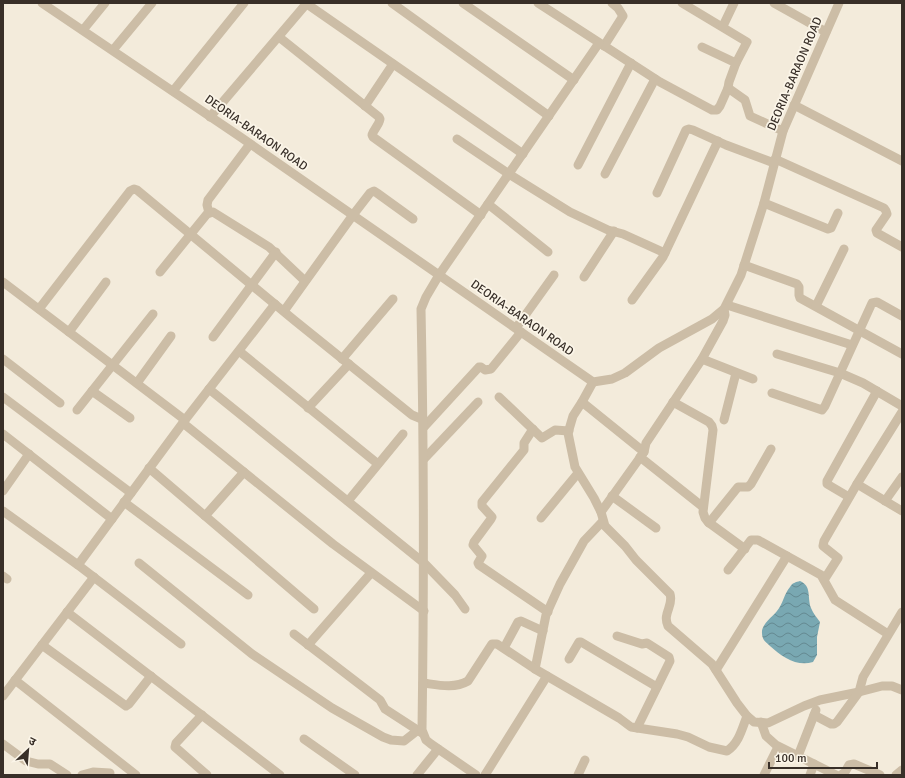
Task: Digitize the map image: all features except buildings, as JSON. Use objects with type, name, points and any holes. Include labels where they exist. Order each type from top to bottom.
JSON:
[{"type":"street","name":"DEORIA-BARAON ROAD","points":[[42,3],[210,116],[593,382],[612,379],[625,373],[659,348],[712,319],[725,307],[741,275],[764,202],[783,131],[838,3]]},
{"type":"street","points":[[83,30],[106,3]]},
{"type":"street","points":[[112,50],[152,3]]},
{"type":"street","points":[[173,91],[244,3]]},
{"type":"street","points":[[210,116],[307,3],[523,154]]},
{"type":"street","points":[[392,3],[549,116]]},
{"type":"street","points":[[463,3],[574,80]]},
{"type":"street","points":[[538,3],[655,79],[712,110],[717,110],[728,88],[736,63],[747,42],[723,26],[682,3]]},
{"type":"street","points":[[420,732],[423,683],[424,611],[424,424],[421,309],[439,275],[574,80],[623,16],[622,7],[612,3]]},
{"type":"street","points":[[723,26],[734,3]]},
{"type":"street","points":[[774,3],[826,32]]},
{"type":"street","points":[[279,36],[380,119],[373,132],[372,135],[374,137],[481,215]]},
{"type":"street","points":[[702,46],[736,63]]},
{"type":"street","points":[[578,165],[631,63]]},
{"type":"street","points":[[365,106],[393,64]]},
{"type":"street","points":[[605,174],[655,79]]},
{"type":"street","points":[[728,88],[745,100],[750,116],[783,131]]},
{"type":"street","points":[[794,105],[902,161]]},
{"type":"street","points":[[657,193],[686,130],[693,130],[718,141],[775,161],[884,208],[887,214],[876,230],[877,233],[902,247]]},
{"type":"street","points":[[457,139],[570,212],[608,230],[623,234],[665,254]]},
{"type":"street","points":[[632,300],[665,254],[718,141]]},
{"type":"street","points":[[209,213],[207,205],[208,200],[250,144]]},
{"type":"street","points":[[39,309],[130,191],[134,189],[424,424]]},
{"type":"street","points":[[284,311],[370,193],[374,191],[413,219]]},
{"type":"street","points":[[764,202],[828,229],[831,228],[838,213]]},
{"type":"street","points":[[488,204],[548,252]]},
{"type":"street","points":[[160,272],[190,234],[209,213],[213,212],[263,242],[276,252],[305,281]]},
{"type":"street","points":[[584,277],[614,231]]},
{"type":"street","points":[[816,306],[844,249]]},
{"type":"street","points":[[213,337],[276,252]]},
{"type":"street","points":[[744,265],[797,284],[799,287],[800,298],[902,354]]},
{"type":"street","points":[[424,424],[479,367],[485,370],[491,369],[519,330],[554,275]]},
{"type":"street","points":[[3,282],[137,383],[333,544],[424,611]]},
{"type":"street","points":[[69,332],[106,282]]},
{"type":"street","points":[[308,408],[393,299]]},
{"type":"street","points":[[772,394],[822,410],[826,406],[872,302],[874,301],[900,311]]},
{"type":"street","points":[[78,565],[184,421],[275,304]]},
{"type":"street","points":[[535,669],[548,612],[560,584],[584,542],[602,516],[612,496],[642,455],[646,443],[702,359],[723,321],[725,307],[852,345]]},
{"type":"street","points":[[77,410],[153,314]]},
{"type":"street","points":[[137,383],[171,336]]},
{"type":"street","points":[[239,351],[378,464]]},
{"type":"street","points":[[777,354],[840,373],[862,383],[902,406]]},
{"type":"street","points":[[702,359],[753,379]]},
{"type":"street","points":[[5,364],[60,403]]},
{"type":"street","points":[[724,420],[736,373]]},
{"type":"street","points":[[593,382],[573,416],[569,431],[575,467],[606,526],[636,560],[670,594],[671,604],[666,615],[668,626],[712,664],[747,716],[754,722],[768,723],[820,700],[882,686],[892,686],[902,690]]},
{"type":"street","points":[[209,389],[424,563],[455,595],[465,609]]},
{"type":"street","points":[[92,391],[130,418]]},
{"type":"street","points":[[849,497],[827,484],[827,481],[877,391]]},
{"type":"street","points":[[3,397],[131,493]]},
{"type":"street","points":[[499,397],[542,438],[555,430],[569,431]]},
{"type":"street","points":[[424,459],[478,402]]},
{"type":"street","points":[[582,402],[703,507]]},
{"type":"street","points":[[673,402],[709,422],[712,426],[713,430],[703,512],[709,523],[745,548]]},
{"type":"street","points":[[824,580],[838,558],[823,546],[823,543],[849,497],[902,412]]},
{"type":"street","points":[[533,429],[525,441],[524,450],[482,504],[492,516],[473,545],[482,556],[479,561],[479,565],[548,612]]},
{"type":"street","points":[[3,434],[112,519]]},
{"type":"street","points":[[348,501],[403,434]]},
{"type":"street","points":[[709,523],[738,487],[748,487],[751,484],[771,448]]},
{"type":"street","points":[[3,491],[29,454]]},
{"type":"street","points":[[149,468],[314,609]]},
{"type":"street","points":[[205,516],[244,472]]},
{"type":"street","points":[[541,518],[578,473]]},
{"type":"street","points":[[885,501],[902,477]]},
{"type":"street","points":[[857,484],[902,511]]},
{"type":"street","points":[[612,496],[656,528]]},
{"type":"street","points":[[124,502],[248,595]]},
{"type":"street","points":[[3,511],[78,565],[181,644]]},
{"type":"street","points":[[728,570],[751,540],[758,540],[821,575],[835,600],[888,634]]},
{"type":"street","points":[[716,670],[787,556]]},
{"type":"street","points":[[139,563],[252,654],[332,708],[390,740],[404,741],[420,732]]},
{"type":"street","points":[[308,645],[372,573]]},
{"type":"street","points":[[3,696],[94,577]]},
{"type":"street","points":[[67,612],[280,775]]},
{"type":"street","points":[[814,715],[830,724],[837,722],[859,692],[863,677],[902,612]]},
{"type":"street","points":[[504,648],[518,622],[521,621],[543,631]]},
{"type":"street","points":[[294,634],[380,700],[385,709],[391,714],[420,732],[426,740],[476,775]]},
{"type":"street","points":[[617,636],[642,644],[647,643],[668,656],[670,661],[637,728]]},
{"type":"street","points":[[569,659],[579,642],[581,642],[657,687]]},
{"type":"street","points":[[423,683],[453,686],[463,684],[468,681],[492,644],[497,644],[535,669],[619,718],[631,727],[688,737],[709,747],[727,751],[736,742],[747,716]]},
{"type":"street","points":[[42,645],[126,706],[151,676]]},
{"type":"street","points":[[485,775],[547,676]]},
{"type":"street","points":[[15,680],[136,775]]},
{"type":"street","points":[[798,756],[820,700]]},
{"type":"street","points":[[202,715],[176,743],[176,747],[207,775]]},
{"type":"street","points":[[761,722],[766,736],[778,747],[836,775]]},
{"type":"street","points":[[304,739],[355,775]]},
{"type":"street","points":[[3,744],[31,763],[50,764],[67,775]]},
{"type":"street","points":[[764,775],[778,747]]},
{"type":"street","points":[[416,775],[438,749]]},
{"type":"street","points":[[578,775],[585,760]]},
{"type":"street","points":[[82,775],[93,772],[109,774],[117,761]]},
{"type":"street","points":[[810,775],[814,764]]},
{"type":"street","points":[[841,775],[845,772],[849,765],[854,764],[880,775]]},
{"type":"street","points":[[50,775],[57,768]]},
{"type":"street","points":[[896,775],[902,770]]},
{"type":"water","points":[[800,581],[804,583],[808,589],[811,608],[820,622],[817,637],[817,655],[813,662],[807,663],[796,662],[785,657],[766,642],[762,635],[763,627],[777,611],[788,590],[793,584]]}]
